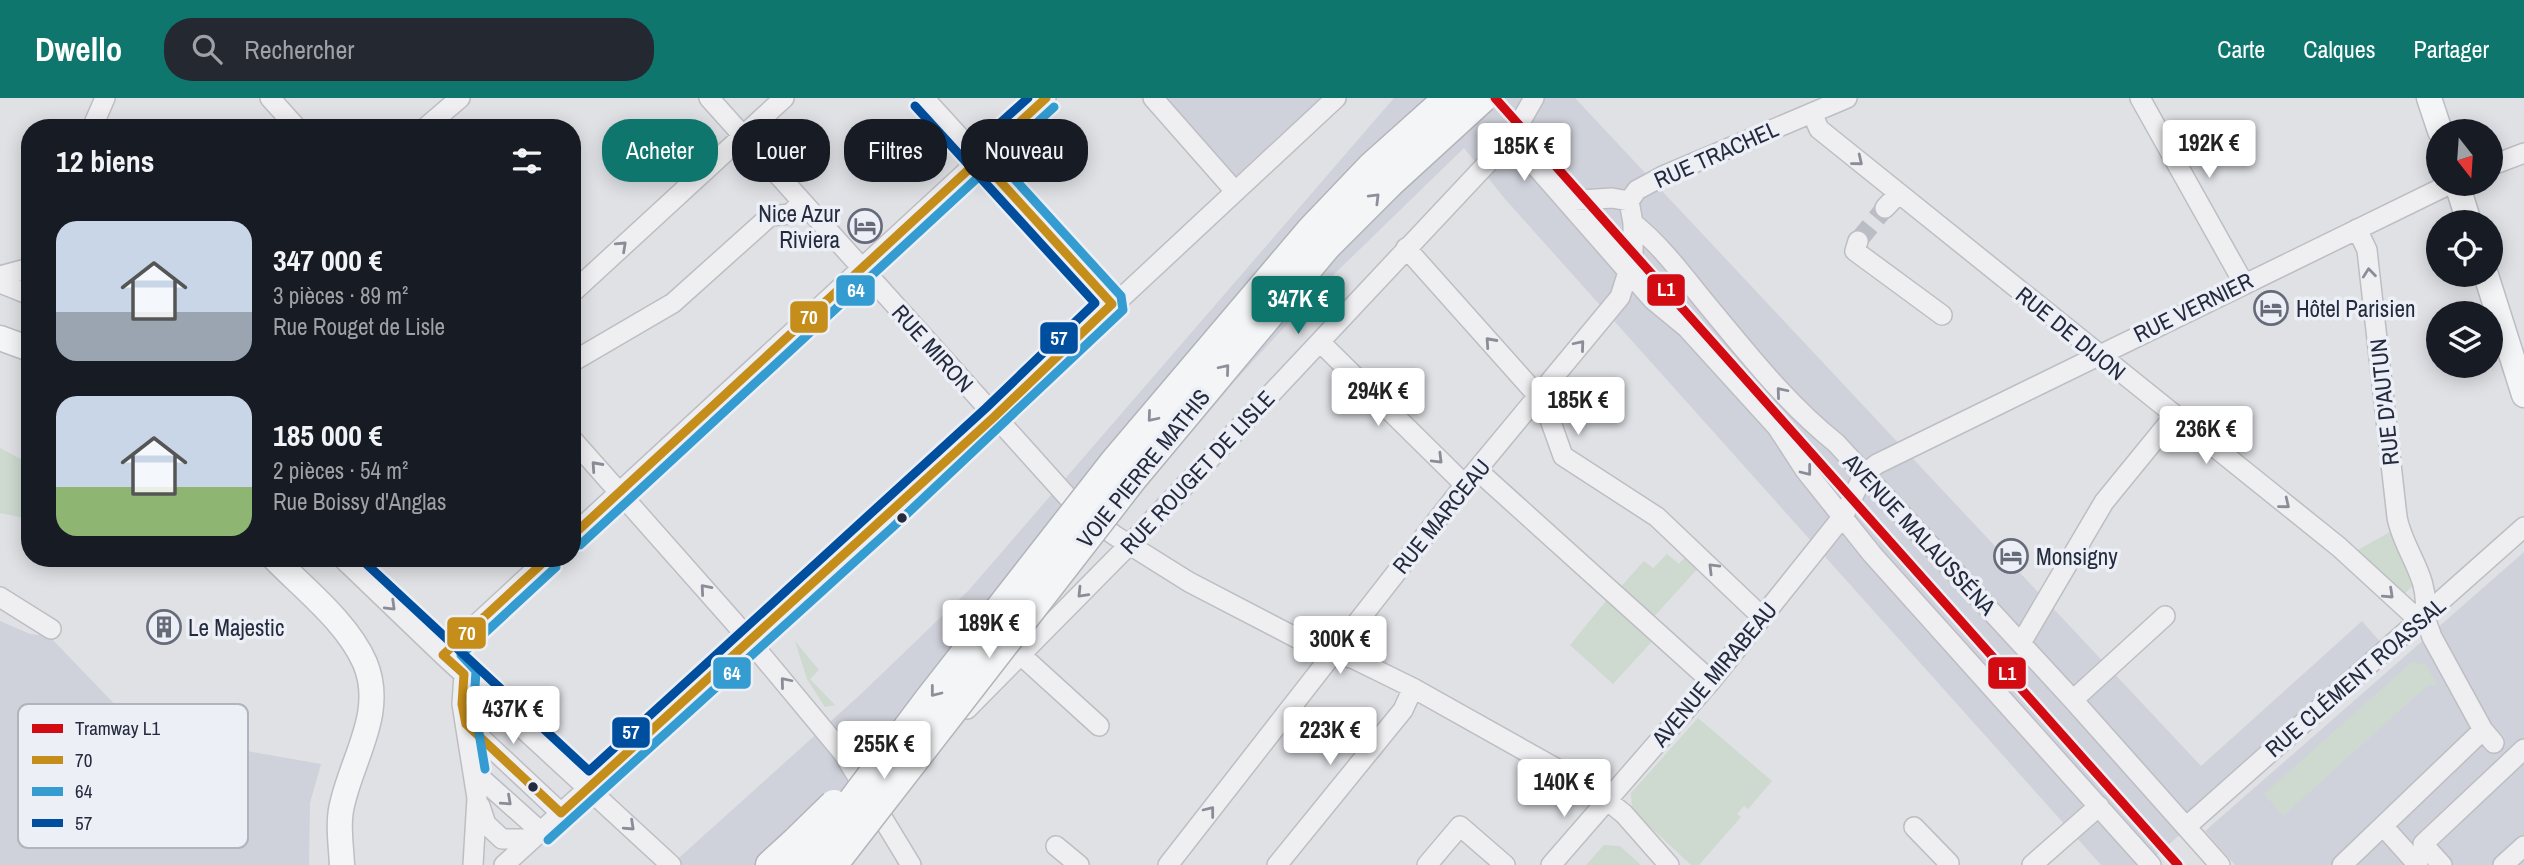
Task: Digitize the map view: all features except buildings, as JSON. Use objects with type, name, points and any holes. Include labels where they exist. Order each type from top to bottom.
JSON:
[{"type":"highway","name":"VOIE PIERRE MATHIS","points":[[804,865],[1114,462],[1310,230],[1372,166],[1448,98]]},
{"type":"highway","name":"VOIE PIERRE MATHIS","points":[[835,865],[1126,488],[1326,247],[1390,183],[1483,98]]},
{"type":"highway","points":[[770,865],[885,757]]},
{"type":"main road","points":[[2429,98],[2436,119]]},
{"type":"main road","points":[[2490,287],[2524,395]]},
{"type":"main road","points":[[0,338],[21,346]]},
{"type":"main road","points":[[282,567],[353,643],[364,662],[372,685],[372,709],[342,802],[342,865]]},
{"type":"street","points":[[96,119],[105,98]]},
{"type":"street","points":[[270,98],[289,119]]},
{"type":"street","name":"RUE MIRON","points":[[709,98],[732,125]]},
{"type":"street","points":[[761,119],[784,98]]},
{"type":"street","points":[[924,98],[961,139]]},
{"type":"street","points":[[1023,119],[1046,98]]},
{"type":"street","points":[[1153,98],[1234,190]]},
{"type":"street","points":[[504,865],[994,417],[1234,190],[1336,98]]},
{"type":"street","name":"RUE ROUGET DE LISLE","points":[[873,801],[1022,656],[1320,342],[1511,138],[1534,98]]},
{"type":"street","name":"RUE TRACHEL","points":[[1629,201],[1637,190],[1663,176],[1847,98]]},
{"type":"street","points":[[2140,98],[2243,282]]},
{"type":"street","points":[[434,119],[454,100]]},
{"type":"street","name":"RUE DE DIJON","points":[[1812,113],[1819,129],[1892,201],[2175,415],[2339,547],[2411,613],[2424,615]]},
{"type":"street","name":"AVENUE MALAUSSÉNA","points":[[1511,138],[1653,300],[1687,328],[1777,427],[1805,470],[1844,515],[1872,554],[2151,865]]},
{"type":"street","points":[[581,285],[732,146]]},
{"type":"street","points":[[2503,161],[2524,153]]},
{"type":"street","points":[[581,528],[961,175]]},
{"type":"street","name":"RUE MIRON","points":[[782,182],[1074,503],[1189,582],[1314,647],[1354,659],[1413,688],[1608,798],[1668,865]]},
{"type":"street","points":[[1000,182],[1112,304]]},
{"type":"street","name":"RUE VERNIER","points":[[1864,474],[1877,464],[2243,282],[2426,196]]},
{"type":"street","points":[[1567,201],[1612,198],[1629,201],[1633,223]]},
{"type":"street","points":[[581,357],[673,303],[770,216],[790,214],[801,203]]},
{"type":"street","name":"AVENUE MALAUSSÉNA","points":[[1633,223],[1683,272],[1799,414],[1836,443],[2073,700],[2220,865]]},
{"type":"street","name":"RUE MARCEAU","points":[[1168,865],[1471,477],[1617,302],[1633,256],[1633,223]]},
{"type":"street","name":"RUE D'AUTUN","points":[[2357,229],[2367,250],[2400,535],[2423,583],[2427,602],[2424,615]]},
{"type":"street","points":[[1858,241],[1855,251],[1942,315]]},
{"type":"street","points":[[1406,248],[1538,396],[1548,414],[1563,456],[1657,517],[1762,616]]},
{"type":"street","points":[[0,276],[21,270]]},
{"type":"street","points":[[0,282],[21,291]]},
{"type":"street","points":[[1320,342],[1471,477],[1711,681]]},
{"type":"street","points":[[2021,643],[2104,502],[2175,415]]},
{"type":"street","points":[[581,449],[750,641],[843,753],[911,865]]},
{"type":"street","name":"AVENUE MIRABEAU","points":[[1551,865],[1711,681],[1844,515],[1864,474]]},
{"type":"street","name":"RUE CLÉMENT ROASSAL","points":[[2186,827],[2524,527]]},
{"type":"street","points":[[351,567],[671,865]]},
{"type":"street","points":[[443,655],[538,567]]},
{"type":"street","points":[[0,597],[51,629]]},
{"type":"street","points":[[2342,865],[2383,826],[2488,737],[2432,637],[2424,615]]},
{"type":"street","points":[[2073,700],[2165,616]]},
{"type":"street","points":[[1022,656],[1099,726]]},
{"type":"street","points":[[464,674],[462,704],[477,798],[472,865]]},
{"type":"street","points":[[1276,865],[1402,710],[1413,688]]},
{"type":"street","points":[[466,724],[561,813]]},
{"type":"street","points":[[2439,864],[2423,844],[2524,749]]},
{"type":"street","points":[[473,772],[536,835]]},
{"type":"street","points":[[477,798],[492,832],[502,839],[536,835]]},
{"type":"street","points":[[835,865],[873,801]]},
{"type":"street","points":[[820,865],[873,801]]},
{"type":"street","points":[[2032,865],[2099,806]]},
{"type":"street","points":[[1427,865],[1460,826],[1505,865]]},
{"type":"street","points":[[2383,826],[2418,865]]},
{"type":"street","points":[[1914,827],[1949,863]]},
{"type":"street","points":[[1056,846],[1079,865]]},
{"type":"street","points":[[2503,865],[2524,846]]},
{"type":"shaded area","points":[[1164,98],[1322,98],[1235,177]]},
{"type":"shaded area","points":[[1394,98],[1575,98],[2201,766],[2362,621],[2390,653],[2145,865],[2101,865],[1505,199],[1464,148],[1322,286],[1235,381],[1088,556],[965,681],[762,865],[671,865],[862,693],[969,590]]},
{"type":"shaded area","points":[[0,448],[21,459],[21,517],[0,513]]},
{"type":"shaded area","points":[[2390,532],[2415,583],[2401,598],[2356,551]]},
{"type":"shaded area","points":[[2524,552],[2524,865],[2235,865],[2205,831]]},
{"type":"shaded area","points":[[1667,554],[1679,564],[1688,554],[1700,566],[1651,620],[1618,590],[1644,561],[1653,568]]},
{"type":"shaded area","points":[[1610,596],[1656,637],[1613,684],[1570,645]]},
{"type":"shaded area","points":[[0,621],[30,634],[49,636],[114,704],[18,704],[18,848],[248,848],[248,751],[321,764],[310,803],[309,865],[0,865]]},
{"type":"shaded area","points":[[795,641],[819,670],[810,679],[835,705],[825,707],[807,679]]},
{"type":"shaded area","points":[[2412,662],[2426,665],[2438,686],[2428,685],[2283,816],[2264,794]]},
{"type":"shaded area","points":[[1698,718],[1772,781],[1748,809],[1744,806],[1737,814],[1741,817],[1699,865],[1691,865],[1632,810],[1631,793]]},
{"type":"shaded area","points":[[1604,845],[1620,846],[1641,865],[1586,865]]},
{"type":"tunnel","points":[[1858,241],[1885,208]]},
{"type":"tram line","name":"L1","points":[[1495,98],[2178,865]]},
{"type":"transit line","name":"57","points":[[1005,119],[1028,98]]},
{"type":"transit line","name":"70","points":[[581,528],[1046,98]]},
{"type":"transit line","name":"57","points":[[370,567],[589,771],[986,408],[1095,303],[915,106]]},
{"type":"transit line","name":"64","points":[[581,544],[1054,107]]},
{"type":"transit line","name":"70","points":[[561,813],[994,417],[1112,304],[1001,182]]},
{"type":"transit line","name":"64","points":[[548,840],[894,526],[1123,310],[1121,296],[1017,182]]},
{"type":"transit line","name":"70","points":[[466,724],[462,704],[464,674],[443,655],[538,567]]},
{"type":"transit line","name":"64","points":[[485,769],[474,703],[476,671],[461,655],[556,567]]},
{"type":"transit line","name":"70","points":[[466,724],[561,813]]},
{"type":"place","name":"Nice Azur Riviera","points":[[865,226]]},
{"type":"place","name":"Hôtel Parisien","points":[[2271,308]]},
{"type":"place","name":"Monsigny","points":[[2011,556]]},
{"type":"place","name":"Le Majestic","points":[[164,627]]}]
